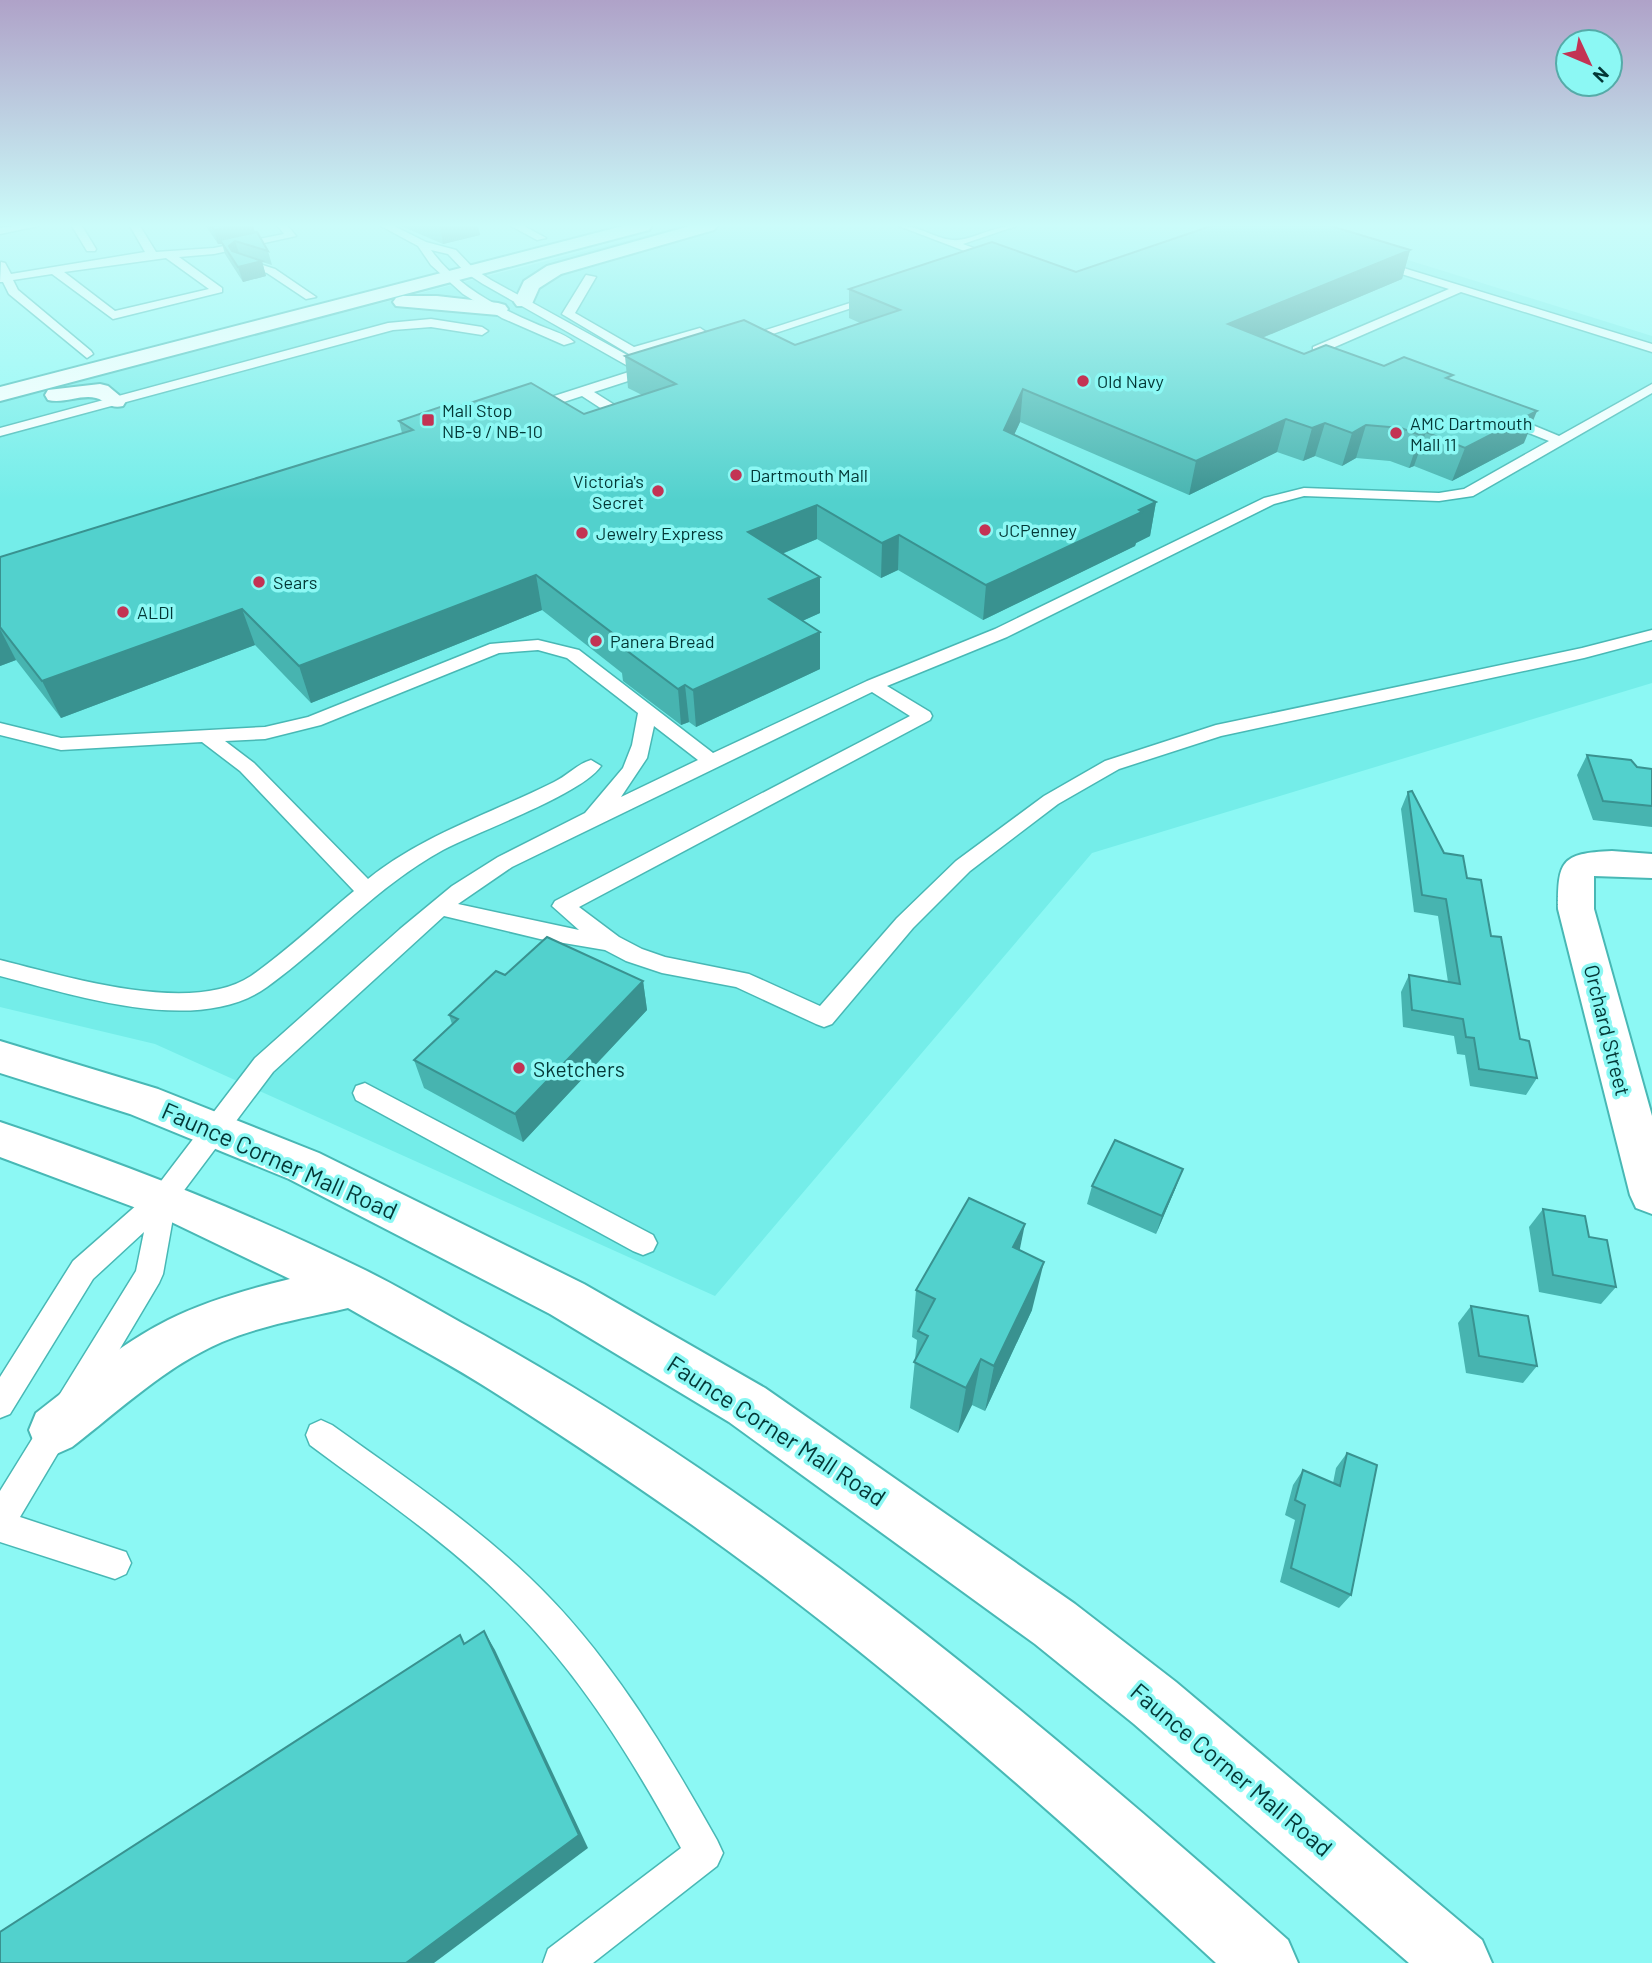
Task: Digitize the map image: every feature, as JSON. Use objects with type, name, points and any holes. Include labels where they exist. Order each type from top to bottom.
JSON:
[{"type":"main road","points":[[0,376],[229,318]]},
{"type":"main road","points":[[0,394],[294,318]]},
{"type":"main road","points":[[0,409],[81,391],[106,393],[115,401]]},
{"type":"main road","name":"Orchard Street","points":[[1652,866],[1608,863],[1583,866],[1576,872],[1576,909],[1617,1072],[1652,1195]]},
{"type":"main road","name":"Faunce Corner Mall Road","points":[[0,1057],[143,1101],[216,1128],[316,1172],[491,1258],[747,1405],[1055,1624],[1186,1729],[1459,1963]]},
{"type":"main road","points":[[0,1139],[164,1197],[349,1287],[522,1384],[625,1449],[747,1532],[848,1607],[1109,1822],[1265,1963]]},
{"type":"main road","points":[[54,1430],[183,1337],[259,1309],[349,1287]]},
{"type":"lane","points":[[44,318],[87,354]]},
{"type":"lane","points":[[517,318],[570,342],[629,376]]},
{"type":"lane","points":[[552,318],[646,370]]},
{"type":"lane","points":[[574,318],[633,351],[700,332]]},
{"type":"lane","points":[[728,345],[814,318]]},
{"type":"lane","points":[[1334,356],[1317,350],[1392,318]]},
{"type":"lane","points":[[1553,318],[1652,348]]},
{"type":"lane","points":[[0,432],[400,324],[438,324],[482,331]]},
{"type":"lane","points":[[515,413],[670,363]]},
{"type":"lane","points":[[0,1404],[83,1270],[164,1197],[264,1065],[439,907],[505,862],[873,685],[1001,633],[1280,497],[1304,492],[1461,496],[1652,388]]},
{"type":"lane","points":[[584,391],[627,419]]},
{"type":"lane","points":[[1489,413],[1560,441]]},
{"type":"lane","points":[[873,685],[923,716],[563,906],[611,943],[634,955],[662,965],[741,980],[824,1018],[905,923],[963,866],[1051,800],[1112,765],[1216,731],[1584,653],[1652,635]]},
{"type":"lane","points":[[0,729],[61,744],[265,733],[313,721],[482,653],[510,646],[538,645],[564,650],[712,762]]},
{"type":"lane","points":[[588,820],[626,778],[640,758],[648,712]]},
{"type":"lane","points":[[209,738],[247,767],[366,890]]},
{"type":"lane","points":[[0,968],[144,1000],[230,996],[258,982],[366,890],[436,845],[564,785],[591,766]]},
{"type":"lane","points":[[439,907],[540,931],[611,943]]},
{"type":"lane","points":[[365,1093],[643,1243]]},
{"type":"lane","points":[[0,1520],[149,1274],[164,1197]]},
{"type":"lane","points":[[321,1436],[473,1548],[554,1628],[630,1725],[704,1853],[562,1963]]},
{"type":"lane","points":[[0,1526],[115,1563]]},
{"type":"shaded area","name":"Dartmouth Mall","points":[[324,318],[1593,318],[1652,336],[1652,683],[1092,853],[715,1296],[155,1044],[0,1007],[0,400]]},
{"type":"building","name":"Dartmouth Mall","points":[[877,318],[1244,318],[1228,324],[1304,354],[1326,345],[1384,366],[1404,357],[1453,375],[1446,378],[1537,411],[1465,448],[1426,432],[1420,435],[1401,428],[1366,425],[1352,433],[1325,423],[1312,428],[1286,419],[1196,461],[1023,389],[1004,430],[1156,502],[1139,510],[1142,512],[986,585],[899,535],[882,543],[817,505],[748,532],[820,577],[769,599],[820,632],[693,690],[685,685],[678,689],[618,644],[624,642],[536,575],[299,666],[242,609],[42,681],[0,627],[0,557],[413,430],[399,421],[440,407],[446,411],[531,383],[584,414],[676,384],[625,356],[744,320],[795,345]]},
{"type":"building","points":[[1587,755],[1631,760],[1637,767],[1652,769],[1652,806],[1603,801]]},
{"type":"building","points":[[1412,791],[1444,853],[1463,856],[1467,878],[1481,880],[1491,936],[1501,937],[1520,1039],[1529,1041],[1537,1078],[1479,1069],[1474,1038],[1466,1037],[1463,1019],[1412,1010],[1409,975],[1460,984],[1446,899],[1422,895],[1408,792]]},
{"type":"building","name":"Sketchers","points":[[547,937],[643,981],[515,1114],[414,1060],[458,1019],[449,1015],[496,971],[505,975]]},
{"type":"building","points":[[1115,1140],[1183,1169],[1162,1216],[1092,1186]]},
{"type":"building","points":[[969,1198],[1025,1224],[1013,1247],[1044,1262],[994,1366],[981,1359],[966,1388],[914,1362],[928,1336],[918,1331],[935,1299],[916,1290]]},
{"type":"building","points":[[1543,1209],[1585,1216],[1589,1237],[1607,1240],[1616,1287],[1553,1275]]},
{"type":"building","points":[[1471,1306],[1528,1316],[1537,1366],[1479,1356]]},
{"type":"building","points":[[1347,1453],[1377,1465],[1351,1595],[1291,1568],[1305,1505],[1295,1500],[1303,1470],[1340,1486]]},
{"type":"building","points":[[484,1631],[579,1835],[406,1963],[0,1963],[0,1932],[460,1635],[464,1644]]},
{"type":"place","name":"Old Navy","points":[[1083,381]]},
{"type":"place","name":"Mall Stop NB-9 / NB-10","points":[[428,420]]},
{"type":"place","name":"AMC Dartmouth Mall 11","points":[[1396,433]]},
{"type":"place","name":"Dartmouth Mall","points":[[736,475]]},
{"type":"place","name":"Victoria's Secret","points":[[658,491]]},
{"type":"place","name":"JCPenney","points":[[985,530]]},
{"type":"place","name":"Jewelry Express","points":[[582,533]]},
{"type":"place","name":"Sears","points":[[259,582]]},
{"type":"place","name":"ALDI","points":[[123,612]]},
{"type":"place","name":"Panera Bread","points":[[596,641]]},
{"type":"place","name":"Sketchers","points":[[519,1068]]}]
